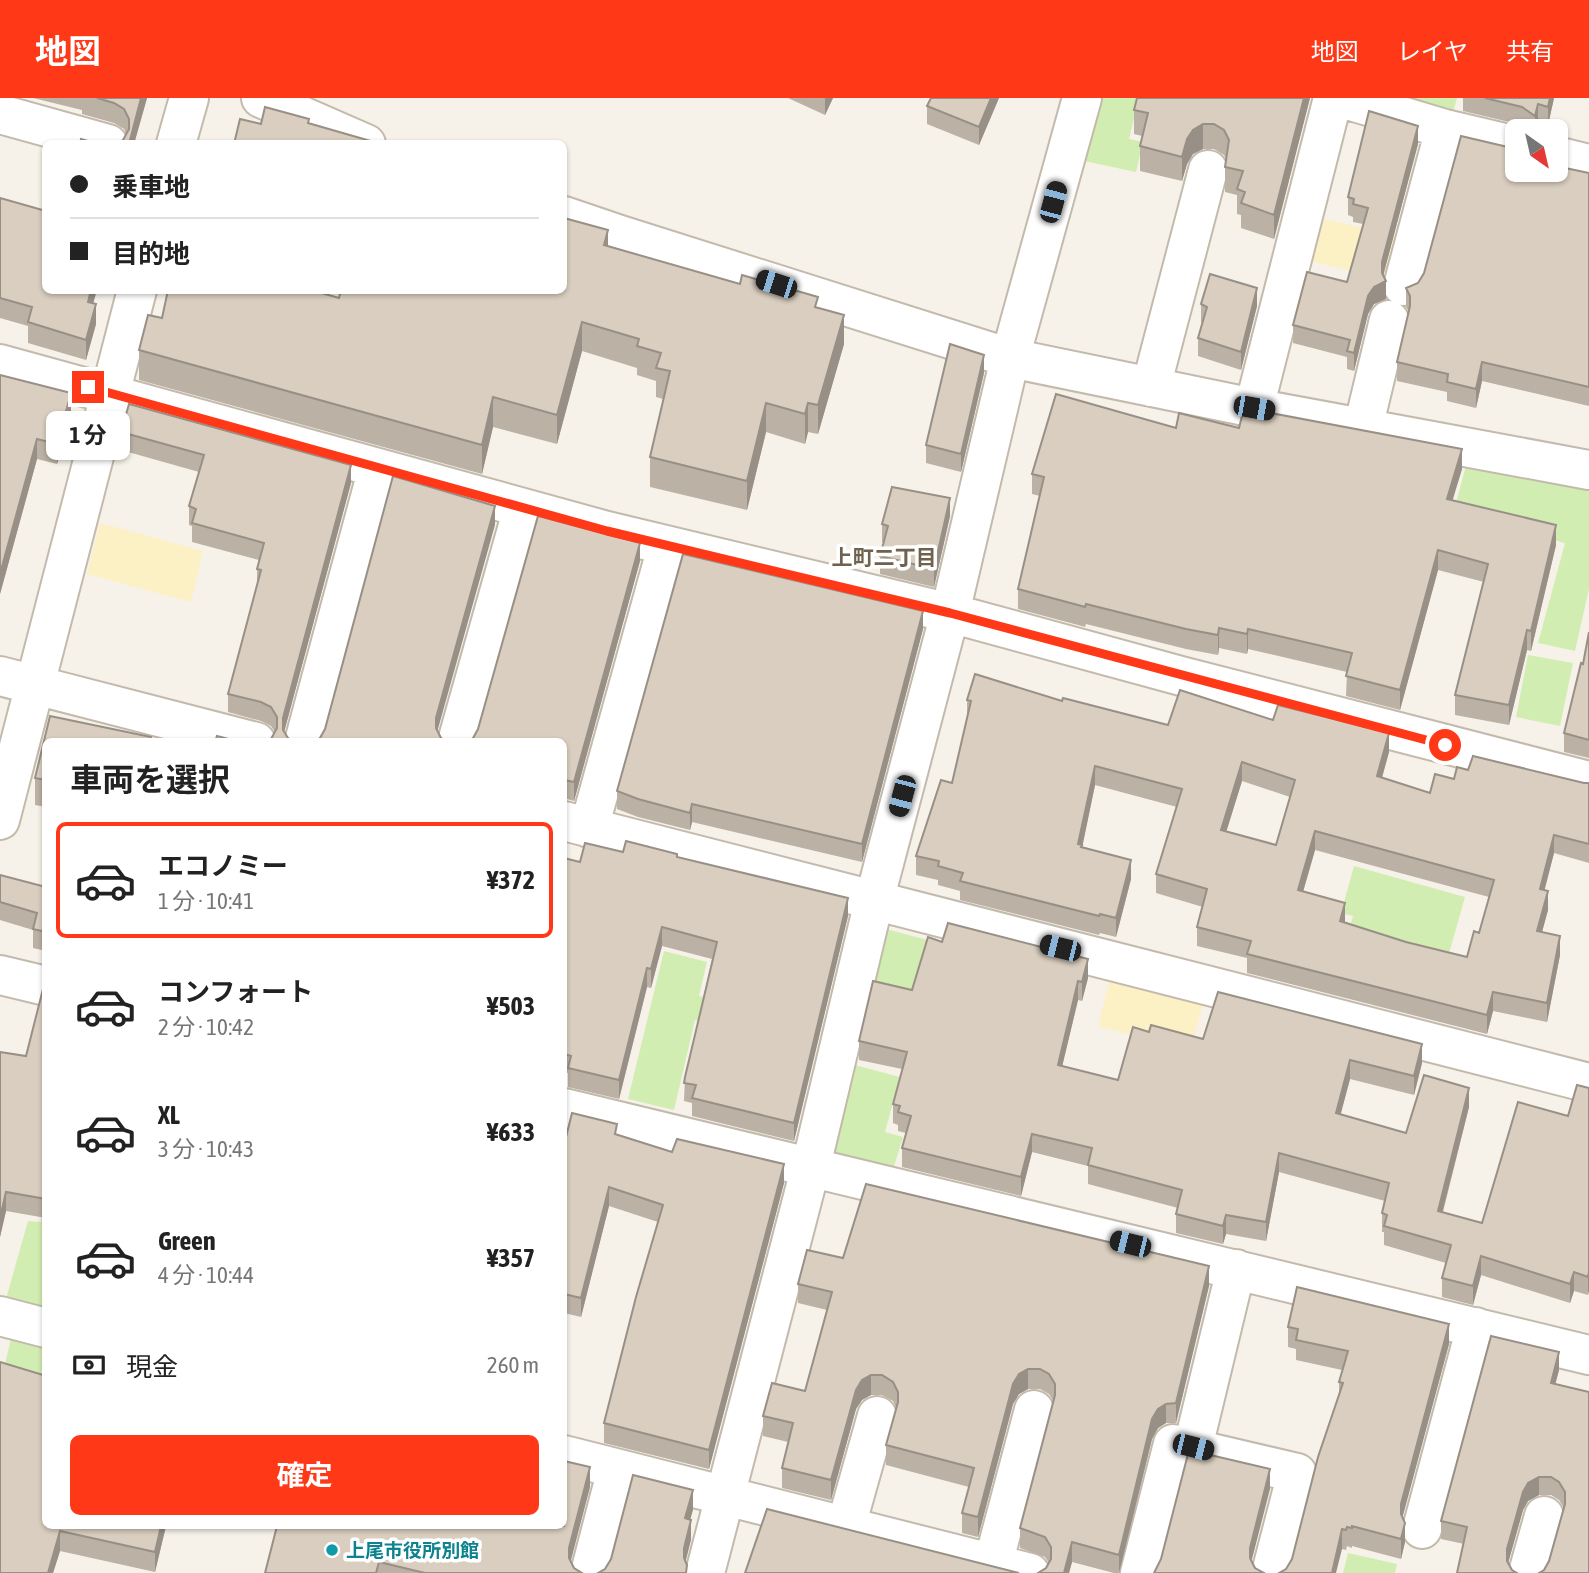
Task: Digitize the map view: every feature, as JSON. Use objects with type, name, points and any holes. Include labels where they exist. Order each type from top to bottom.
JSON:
[{"type":"street","points":[[177,140],[189,98]]},
{"type":"street","points":[[261,98],[357,140]]},
{"type":"street","points":[[705,1573],[811,1166],[874,901],[950,613],[1010,358],[1082,98]]},
{"type":"street","points":[[1254,408],[1333,98]]},
{"type":"street","points":[[1341,98],[1445,129],[1505,143]]},
{"type":"street","points":[[0,114],[94,140]]},
{"type":"street","points":[[1363,428],[1445,129]]},
{"type":"street","points":[[1568,159],[1589,164]]},
{"type":"street","points":[[1151,387],[1208,170]]},
{"type":"street","points":[[567,217],[1010,358],[1254,408],[1589,470]]},
{"type":"street","points":[[0,820],[18,681],[110,393],[136,294]]},
{"type":"street","points":[[0,364],[667,547],[950,613],[1589,781]]},
{"type":"street","points":[[305,738],[378,468]]},
{"type":"street","points":[[458,738],[523,508]]},
{"type":"street","points":[[667,547],[576,824],[1589,1083]]},
{"type":"street","points":[[18,681],[240,738]]},
{"type":"street","points":[[0,975],[42,985]]},
{"type":"street","points":[[567,1109],[1589,1355]]},
{"type":"street","points":[[1193,1447],[1236,1269]]},
{"type":"street","points":[[0,1317],[42,1327]]},
{"type":"street","points":[[1422,1529],[1476,1327]]},
{"type":"street","points":[[993,1563],[1034,1410]]},
{"type":"street","points":[[846,1526],[877,1416]]},
{"type":"street","points":[[1140,1573],[1173,1444],[1297,1472],[1271,1573]]},
{"type":"street","points":[[567,1456],[1030,1573]]},
{"type":"street","points":[[590,1573],[617,1469]]},
{"type":"street","points":[[1528,1573],[1544,1517]]},
{"type":"green space","points":[[1098,98],[1139,98],[1129,139],[1143,142],[1136,172],[1084,161]]},
{"type":"green space","points":[[1374,98],[1457,98],[1452,116]]},
{"type":"green space","points":[[1467,462],[1589,486],[1589,589],[1575,651],[1538,643],[1565,543],[1453,514]]},
{"type":"green space","points":[[1528,655],[1573,663],[1560,726],[1516,717]]},
{"type":"green space","points":[[1354,866],[1465,897],[1446,964],[1347,937],[1353,916],[1341,913]]},
{"type":"green space","points":[[886,929],[939,943],[910,1004],[867,993]]},
{"type":"green space","points":[[664,951],[707,962],[699,996],[766,1011],[760,1035],[695,1020],[674,1110],[628,1099]]},
{"type":"green space","points":[[851,1064],[900,1077],[885,1132],[903,1137],[892,1173],[826,1155]]},
{"type":"green space","points":[[42,1216],[42,1316],[4,1306],[28,1221],[41,1222]]},
{"type":"green space","points":[[12,1335],[42,1342],[42,1370],[34,1403],[0,1384]]},
{"type":"green space","points":[[1348,1553],[1397,1564],[1395,1573],[1343,1573]]},
{"type":"sand","points":[[1312,216],[1397,236],[1387,280],[1302,259]]},
{"type":"sand","points":[[100,523],[203,551],[191,602],[87,574]]},
{"type":"sand","points":[[1112,971],[1205,996],[1190,1051],[1098,1026]]},
{"type":"building","points":[[97,98],[141,98],[130,140],[123,140],[129,129],[129,119],[124,109]]},
{"type":"building","points":[[931,98],[991,98],[979,127],[927,106]]},
{"type":"building","points":[[1137,98],[1304,98],[1274,215],[1241,203],[1245,192],[1237,189],[1243,171],[1225,167],[1229,140],[1224,130],[1214,124],[1203,124],[1193,130],[1187,139],[1182,157],[1140,146],[1148,113],[1134,110]]},
{"type":"building","points":[[1485,98],[1550,98],[1548,107],[1538,104],[1535,116],[1522,107]]},
{"type":"building","points":[[265,107],[309,119],[308,123],[367,140],[235,140],[240,119],[261,124]]},
{"type":"building","points":[[1369,111],[1418,126],[1382,262],[1382,273],[1386,281],[1374,287],[1368,296],[1354,353],[1347,351],[1350,340],[1293,325],[1307,272],[1347,282],[1368,208],[1353,204],[1354,199],[1348,197]]},
{"type":"building","points":[[1461,136],[1505,146],[1505,182],[1568,182],[1568,169],[1589,173],[1589,387],[1482,362],[1476,389],[1447,382],[1448,374],[1397,362],[1410,306],[1410,296],[1406,288],[1418,283],[1424,273]]},
{"type":"building","points":[[0,198],[42,210],[42,294],[90,294],[88,302],[96,304],[86,340],[28,322],[32,307],[0,298]]},
{"type":"building","points":[[567,219],[608,230],[604,245],[740,284],[742,275],[818,297],[815,307],[844,315],[818,405],[808,403],[805,414],[766,403],[747,481],[650,457],[670,371],[656,368],[661,353],[637,346],[639,339],[582,322],[557,415],[493,397],[482,445],[139,350],[148,315],[162,318],[167,294],[325,294],[339,298],[340,294],[567,294]]},
{"type":"building","points":[[1210,274],[1257,288],[1241,352],[1198,338],[1207,307],[1201,304]]},
{"type":"building","points":[[950,344],[984,355],[961,454],[926,445]]},
{"type":"building","points":[[0,375],[71,393],[57,444],[37,439],[0,574]]},
{"type":"building","points":[[1056,394],[1176,428],[1179,413],[1239,428],[1244,408],[1462,449],[1447,499],[1556,525],[1531,631],[1527,630],[1509,705],[1455,695],[1488,564],[1438,550],[1400,690],[1346,676],[1352,653],[1248,629],[1247,634],[1219,628],[1218,635],[1186,629],[1018,589],[1044,477],[1032,474]]},
{"type":"building","points":[[129,404],[351,465],[283,718],[283,730],[288,738],[272,738],[277,728],[277,717],[271,707],[228,694],[261,570],[257,569],[264,543],[192,523],[196,509],[189,506],[204,455],[121,432]]},
{"type":"building","points":[[393,476],[495,506],[436,718],[436,728],[441,738],[320,738],[325,729]]},
{"type":"building","points":[[892,487],[950,498],[934,569],[880,556],[888,526],[882,524]]},
{"type":"building","points":[[538,516],[640,543],[574,782],[567,781],[567,738],[473,738],[478,729]]},
{"type":"building","points":[[683,554],[923,611],[862,844],[692,804],[690,813],[617,791]]},
{"type":"building","points":[[1589,632],[1589,740],[1564,733]]},
{"type":"building","points":[[975,674],[1062,701],[1063,698],[1168,725],[1180,690],[1273,720],[1278,705],[1389,733],[1377,776],[1430,793],[1435,774],[1454,779],[1457,767],[1468,770],[1473,756],[1589,783],[1589,844],[1554,835],[1540,889],[1548,891],[1537,931],[1560,936],[1547,1003],[1493,992],[1487,1015],[1247,954],[1251,941],[1197,927],[1207,889],[1156,874],[1182,789],[1095,766],[1078,844],[1131,860],[1116,918],[960,881],[963,873],[938,866],[939,861],[916,856],[941,780],[952,783],[971,701],[967,700]],"holes":[[[1242,762],[1295,780],[1276,845],[1221,830]],[[1315,831],[1494,880],[1479,933],[1474,931],[1467,957],[1406,942],[1340,921],[1345,903],[1298,890]]]},
{"type":"building","points":[[50,716],[151,737],[151,738],[45,738]]},
{"type":"building","points":[[42,749],[42,779],[35,778]]},
{"type":"building","points":[[626,841],[677,854],[677,857],[848,898],[794,1123],[692,1098],[696,1085],[684,1083],[717,942],[662,927],[651,969],[647,968],[619,1080],[568,1068],[571,1056],[567,1055],[567,859],[580,862],[585,843],[623,852]]},
{"type":"building","points":[[0,875],[42,886],[42,931],[33,929],[37,913],[0,902]]},
{"type":"building","points":[[948,923],[1088,959],[1082,982],[1078,981],[1058,1065],[1118,1080],[1133,1027],[1149,1032],[1151,1025],[1203,1039],[1218,992],[1422,1044],[1414,1076],[1350,1060],[1336,1113],[1406,1133],[1424,1075],[1469,1088],[1438,1211],[1482,1223],[1518,1102],[1568,1116],[1577,1085],[1589,1088],[1588,1277],[1574,1272],[1570,1284],[1481,1256],[1473,1286],[1442,1278],[1451,1245],[1384,1226],[1387,1215],[1382,1213],[1389,1183],[1279,1153],[1266,1222],[1226,1215],[1223,1226],[1176,1214],[1182,1190],[1088,1165],[1092,1148],[1032,1134],[1021,1177],[902,1148],[911,1116],[898,1112],[900,1106],[893,1104],[907,1052],[859,1041],[873,981],[912,990],[928,937],[942,942]]},
{"type":"building","points":[[42,993],[42,1198],[6,1192],[0,1218],[0,1052],[26,1056]]},
{"type":"building","points":[[572,1113],[617,1124],[615,1134],[672,1152],[677,1139],[784,1164],[709,1450],[604,1423],[663,1205],[609,1187],[581,1298],[567,1295],[567,1133]]},
{"type":"building","points":[[866,1184],[1209,1266],[1176,1403],[1166,1404],[1158,1409],[1152,1419],[1119,1555],[1072,1542],[1064,1573],[1038,1573],[1046,1568],[1051,1559],[1051,1547],[1045,1537],[1020,1528],[1055,1395],[1055,1384],[1049,1374],[1040,1369],[1028,1369],[1019,1374],[1013,1384],[978,1517],[962,1513],[974,1468],[886,1445],[898,1402],[898,1392],[893,1382],[882,1375],[871,1375],[862,1380],[856,1390],[831,1480],[782,1468],[793,1423],[763,1416],[772,1383],[805,1391],[832,1292],[798,1284],[807,1250],[843,1258]]},
{"type":"building","points":[[1297,1287],[1449,1324],[1401,1504],[1405,1523],[1401,1539],[1352,1526],[1346,1530],[1342,1529],[1332,1573],[1279,1573],[1286,1569],[1292,1559],[1318,1457],[1343,1383],[1339,1382],[1348,1351],[1296,1340],[1298,1329],[1288,1327]]},
{"type":"building","points":[[1491,1336],[1559,1352],[1551,1383],[1589,1392],[1589,1573],[1539,1573],[1549,1561],[1565,1504],[1565,1492],[1559,1482],[1551,1477],[1539,1477],[1528,1483],[1523,1492],[1507,1549],[1507,1561],[1517,1573],[1457,1573],[1467,1527],[1441,1521]]},
{"type":"building","points":[[0,1362],[42,1375],[42,1529],[160,1529],[155,1552],[60,1531],[48,1573],[0,1573]]},
{"type":"building","points":[[1189,1450],[1270,1469],[1250,1548],[1250,1558],[1255,1568],[1264,1573],[1154,1573],[1161,1559]]},
{"type":"building","points":[[567,1462],[590,1467],[569,1548],[569,1558],[574,1568],[582,1573],[425,1573],[379,1562],[376,1573],[265,1573],[276,1529],[567,1529]]},
{"type":"building","points":[[633,1475],[693,1490],[685,1518],[691,1520],[684,1548],[686,1573],[598,1573],[605,1569],[611,1559]]},
{"type":"building","points":[[767,1509],[1019,1573],[745,1573]]},
{"type":"place","name":"上尾市役所別館","points":[[332,1550]]},
{"type":"district","name":"上町二丁目","points":[[884,557]]},
{"type":"route","points":[[88,387],[667,547],[950,613],[1445,745]]}]
